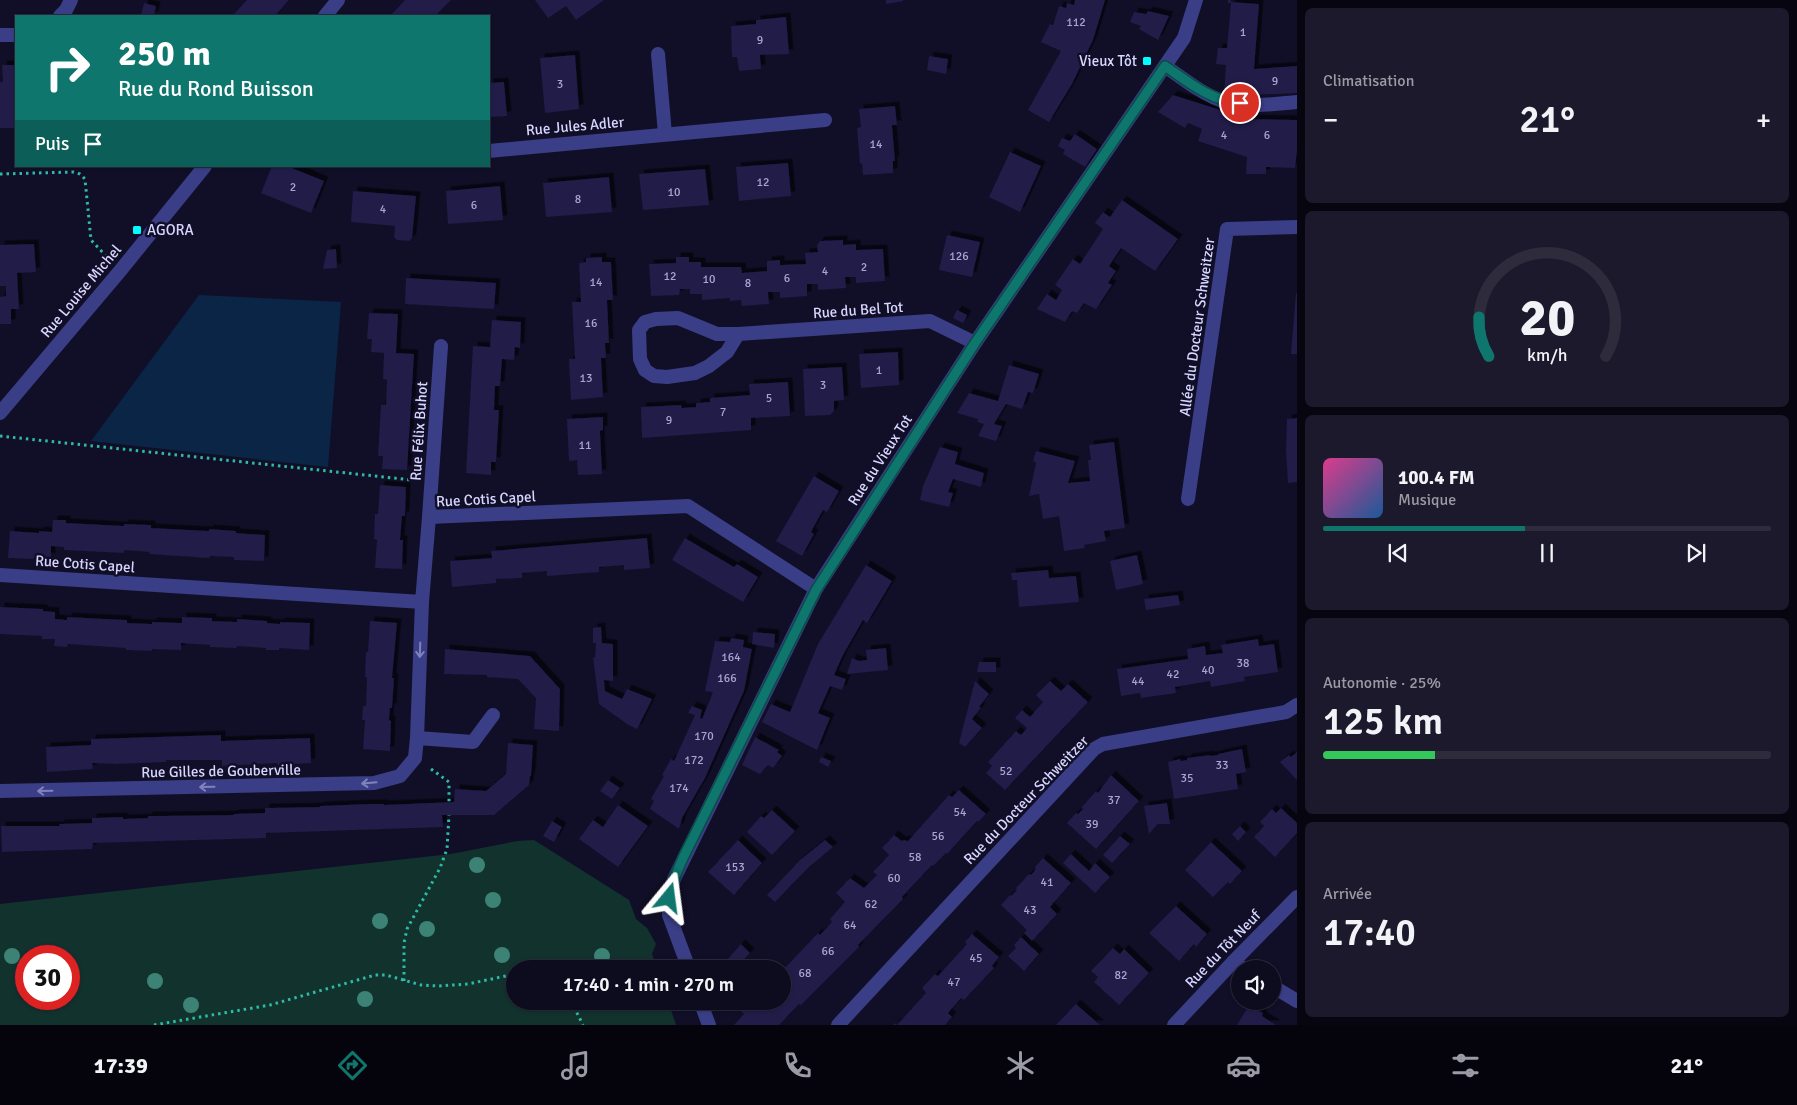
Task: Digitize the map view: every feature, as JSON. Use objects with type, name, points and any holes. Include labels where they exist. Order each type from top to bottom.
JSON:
[{"type":"street","points":[[61,15],[71,0]]},
{"type":"street","points":[[326,15],[338,0]]},
{"type":"street","name":"Rue du Vieux Tot","points":[[685,960],[669,915],[669,898],[674,879],[816,590],[975,343],[1184,38],[1196,0]]},
{"type":"street","points":[[0,35],[15,35]]},
{"type":"street","points":[[658,54],[665,134]]},
{"type":"street","points":[[1165,66],[1194,86],[1225,102],[1254,105],[1297,102]]},
{"type":"street","name":"Rue Jules Adler","points":[[490,151],[825,120]]},
{"type":"street","name":"Rue Louise Michel","points":[[0,413],[120,271],[204,167]]},
{"type":"street","name":"Allée du Docteur Schweitzer","points":[[1188,499],[1227,229],[1297,227]]},
{"type":"street","name":"Rue du Bel Tot","points":[[738,334],[727,352],[709,366],[695,373],[667,377],[654,376],[645,370],[640,359],[639,330],[645,322],[656,319],[678,318],[717,334],[930,321],[975,343]]},
{"type":"street","name":"Rue Félix Buhot","points":[[429,517],[441,346]]},
{"type":"street","name":"Rue Cotis Capel","points":[[0,575],[422,602],[429,517],[688,506],[816,590]]},
{"type":"street","points":[[415,758],[422,602]]},
{"type":"street","name":"Rue du Docteur Schweitzer","points":[[838,1025],[1094,749],[1103,744],[1286,712],[1297,705]]},
{"type":"street","points":[[417,738],[473,742],[493,716]]},
{"type":"street","name":"Rue Gilles de Gouberville","points":[[1,792],[374,783],[400,776],[415,758]]},
{"type":"street","name":"Rue du Tôt Neuf","points":[[1242,960],[1297,896]]},
{"type":"street","name":"Rue du Tôt Neuf","points":[[1174,1025],[1231,972]]},
{"type":"street","points":[[1281,991],[1297,1001]]},
{"type":"street","points":[[703,1010],[709,1025]]},
{"type":"path","points":[[0,174],[73,172],[80,174],[85,179],[91,240],[120,271]]},
{"type":"path","points":[[0,436],[432,482]]},
{"type":"path","points":[[415,758],[449,782],[449,802]]},
{"type":"path","points":[[404,981],[404,943],[407,930],[440,868],[447,849],[449,815]]},
{"type":"path","points":[[154,1025],[270,1005],[375,975],[395,976],[404,981],[421,985],[453,986],[506,976]]},
{"type":"path","points":[[576,1010],[583,1025]]},
{"type":"green space","points":[[534,840],[629,900],[636,919],[647,928],[656,944],[652,954],[654,960],[506,960],[506,1010],[671,1010],[676,1025],[0,1025],[0,904],[451,854],[517,841]]},
{"type":"water","points":[[199,295],[341,302],[328,467],[91,441]]},
{"type":"building","points":[[247,0],[289,0],[276,15],[233,15]]},
{"type":"building","points":[[405,0],[451,0],[436,15],[391,15]]},
{"type":"building","points":[[535,0],[604,0],[576,20],[566,6],[548,18]]},
{"type":"building","points":[[886,0],[903,0],[903,1],[886,4]]},
{"type":"building","points":[[1075,0],[1105,0],[1093,40],[1072,84],[1049,122],[1028,110],[1061,51],[1041,42],[1050,24],[1053,25],[1059,6],[1066,8],[1067,3],[1074,5]]},
{"type":"building","points":[[1228,0],[1231,0],[1231,2],[1259,4],[1254,69],[1297,66],[1297,93],[1252,95],[1224,93],[1226,65],[1216,64],[1218,48],[1227,48],[1231,3],[1228,3]]},
{"type":"building","points":[[144,3],[156,6],[154,15],[141,15]]},
{"type":"building","points":[[1148,11],[1169,16],[1158,40],[1139,29],[1141,26],[1130,22],[1134,12],[1146,14]]},
{"type":"building","points":[[786,17],[789,54],[760,55],[761,69],[739,71],[737,57],[732,57],[731,26],[756,24],[756,20]]},
{"type":"building","points":[[575,55],[579,109],[545,113],[540,58]]},
{"type":"building","points":[[929,56],[948,59],[946,74],[927,70]]},
{"type":"building","points":[[2,65],[15,65],[15,128],[0,128],[0,82],[3,82]]},
{"type":"building","points":[[504,82],[507,116],[490,117],[490,83]]},
{"type":"building","points":[[1173,95],[1249,119],[1297,120],[1295,168],[1266,167],[1266,174],[1246,174],[1247,157],[1198,141],[1202,129],[1188,123],[1185,128],[1158,112]]},
{"type":"building","points":[[895,106],[897,125],[892,125],[895,161],[893,161],[893,173],[863,175],[862,163],[860,164],[857,128],[861,127],[859,109]]},
{"type":"building","points":[[1075,134],[1097,149],[1085,167],[1063,154],[1065,150],[1058,146],[1062,138],[1070,141]]},
{"type":"building","points":[[1010,152],[1041,166],[1020,212],[989,197]]},
{"type":"building","points":[[788,163],[791,196],[739,201],[736,167]]},
{"type":"building","points":[[272,167],[289,167],[324,181],[311,213],[261,193]]},
{"type":"building","points":[[705,169],[709,205],[643,210],[639,174]]},
{"type":"building","points":[[609,177],[612,212],[546,217],[543,183]]},
{"type":"building","points":[[500,186],[503,220],[448,224],[446,191]]},
{"type":"building","points":[[353,191],[416,196],[412,238],[409,241],[397,240],[394,237],[395,226],[351,222]]},
{"type":"building","points":[[1122,200],[1178,239],[1155,271],[1121,248],[1109,266],[1116,271],[1108,283],[1112,285],[1096,309],[1084,303],[1077,313],[1072,311],[1065,322],[1037,309],[1047,294],[1056,300],[1062,290],[1055,285],[1073,259],[1080,264],[1103,229],[1095,223],[1103,212],[1110,217]]},
{"type":"building","points":[[947,235],[980,242],[972,277],[939,270]]},
{"type":"building","points":[[843,240],[843,245],[856,244],[856,250],[883,249],[885,281],[856,283],[856,277],[845,277],[846,288],[818,290],[818,284],[807,284],[807,296],[780,298],[780,292],[768,292],[769,304],[742,306],[741,300],[730,301],[730,298],[702,300],[702,294],[690,294],[690,289],[680,289],[679,295],[651,296],[649,264],[676,263],[676,257],[689,257],[689,262],[701,262],[701,267],[741,267],[742,273],[767,271],[767,261],[780,260],[780,265],[806,264],[805,253],[818,252],[817,245],[820,241]]},
{"type":"building","points":[[34,244],[36,272],[17,273],[19,309],[11,309],[11,324],[0,324],[0,297],[6,296],[6,286],[0,286],[0,245]]},
{"type":"building","points":[[336,249],[337,268],[323,269],[327,250]]},
{"type":"building","points":[[602,257],[602,262],[611,262],[613,300],[607,300],[609,343],[605,343],[606,358],[601,358],[603,397],[571,400],[569,359],[575,359],[572,302],[581,302],[579,263],[586,262],[586,258]]},
{"type":"building","points":[[406,278],[496,283],[494,309],[405,304]]},
{"type":"building","points":[[1296,293],[1297,354],[1291,354]]},
{"type":"building","points":[[957,310],[967,315],[963,323],[953,318]]},
{"type":"building","points":[[369,313],[398,314],[396,353],[414,354],[407,470],[382,469],[383,456],[378,456],[381,405],[386,405],[387,380],[383,379],[384,353],[371,352],[372,339],[367,339]]},
{"type":"building","points":[[492,320],[521,322],[520,348],[515,347],[514,360],[502,359],[500,386],[495,386],[494,410],[499,410],[496,462],[491,462],[491,475],[466,473],[473,346],[490,347]]},
{"type":"building","points":[[898,352],[899,385],[861,388],[859,354]]},
{"type":"building","points":[[1009,365],[1039,374],[1033,393],[1028,392],[1022,409],[1006,404],[994,424],[1002,426],[996,441],[978,436],[984,424],[977,422],[978,419],[957,413],[969,393],[998,401]]},
{"type":"building","points":[[842,367],[844,400],[834,401],[834,411],[830,415],[805,416],[803,369]]},
{"type":"building","points":[[788,382],[790,416],[751,418],[751,430],[642,438],[641,407],[681,405],[682,408],[696,407],[696,403],[710,402],[710,398],[750,395],[749,384]]},
{"type":"building","points":[[603,417],[603,430],[600,431],[602,474],[578,475],[577,460],[569,461],[567,419]]},
{"type":"building","points":[[1297,418],[1297,482],[1288,483],[1287,419]]},
{"type":"building","points":[[1114,442],[1125,528],[1104,531],[1106,541],[1084,545],[1085,548],[1064,551],[1059,516],[1043,519],[1039,494],[1029,496],[1036,463],[1033,461],[1036,451],[1075,461],[1068,483],[1090,481],[1088,460],[1091,460],[1089,445]]},
{"type":"building","points":[[940,447],[958,452],[955,464],[984,473],[981,487],[953,479],[948,492],[953,493],[949,507],[920,500],[923,486]]},
{"type":"building","points":[[814,476],[839,491],[827,512],[823,510],[811,532],[814,534],[802,556],[776,541]]},
{"type":"building","points":[[380,485],[406,487],[405,516],[402,516],[400,540],[403,540],[402,569],[375,568],[377,540],[374,539],[375,514],[378,514]]},
{"type":"building","points":[[53,520],[66,520],[66,523],[124,526],[124,524],[151,525],[151,528],[209,531],[209,529],[265,535],[264,561],[234,560],[234,557],[210,556],[209,558],[149,554],[150,552],[124,550],[124,553],[64,550],[64,547],[51,546],[51,558],[8,558],[10,531],[52,532]]},
{"type":"building","points":[[647,538],[650,568],[624,570],[624,565],[599,567],[599,572],[547,576],[547,571],[522,573],[522,578],[496,579],[496,583],[452,587],[450,561],[492,558],[491,551]]},
{"type":"building","points":[[685,538],[734,567],[737,564],[758,577],[743,602],[672,560]]},
{"type":"building","points":[[1137,555],[1143,584],[1116,590],[1110,561]]},
{"type":"building","points":[[866,565],[892,581],[867,623],[863,620],[834,675],[846,679],[842,690],[830,686],[818,713],[830,718],[817,750],[762,722],[771,704],[790,712],[818,644]]},
{"type":"building","points":[[1048,570],[1049,578],[1076,576],[1079,602],[1019,607],[1017,580],[1012,580],[1011,573]]},
{"type":"building","points":[[1178,595],[1180,605],[1146,610],[1144,599]]},
{"type":"building","points":[[0,607],[43,609],[43,611],[55,612],[55,619],[67,620],[67,617],[127,620],[127,623],[152,624],[152,622],[182,623],[182,617],[212,618],[212,621],[237,622],[237,619],[280,624],[280,622],[310,623],[309,650],[279,648],[279,650],[266,650],[266,648],[237,646],[236,648],[210,647],[210,645],[181,643],[181,650],[152,649],[152,651],[68,644],[67,647],[54,646],[55,639],[42,639],[42,636],[0,634]]},
{"type":"building","points":[[370,621],[397,623],[392,678],[394,678],[392,708],[390,708],[389,720],[391,721],[390,751],[363,749],[365,720],[362,720],[363,706],[366,706],[366,652],[368,652]]},
{"type":"building","points":[[601,627],[602,643],[613,644],[613,681],[604,680],[605,691],[622,699],[627,689],[652,699],[637,729],[599,704],[593,657],[595,658],[596,643],[593,643],[593,628]]},
{"type":"building","points":[[753,632],[775,634],[774,648],[752,644]]},
{"type":"building","points":[[731,638],[744,640],[743,647],[752,649],[744,691],[705,778],[682,818],[679,829],[650,809],[654,801],[651,799],[671,759],[674,761],[695,715],[688,713],[692,706],[702,710],[700,718],[702,719],[710,700],[713,692],[705,691],[715,641],[730,642]]},
{"type":"building","points":[[1258,639],[1259,646],[1274,644],[1278,672],[1244,677],[1245,681],[1211,687],[1210,681],[1175,687],[1176,693],[1141,698],[1140,693],[1121,696],[1117,669],[1188,659],[1187,649],[1205,646],[1206,655],[1223,653],[1221,645]]},
{"type":"building","points":[[886,648],[888,670],[847,674],[852,658],[859,661],[867,660],[866,650]]},
{"type":"building","points":[[445,649],[530,656],[560,689],[559,731],[534,729],[536,698],[518,679],[487,677],[487,675],[444,674]]},
{"type":"building","points":[[979,662],[996,662],[996,672],[977,672]]},
{"type":"building","points":[[975,681],[989,694],[972,719],[982,728],[965,747],[959,743]]},
{"type":"building","points":[[1050,681],[1061,691],[1068,684],[1088,702],[1005,790],[986,773],[992,766],[988,762],[1016,731],[1021,735],[1027,728],[1015,718],[1022,710],[1030,717],[1043,702],[1036,695]]},
{"type":"building","points":[[221,735],[221,741],[310,738],[311,763],[222,766],[222,760],[166,760],[166,762],[92,763],[93,769],[47,772],[46,747],[91,745],[91,739]]},
{"type":"building","points":[[755,737],[779,750],[777,752],[782,756],[773,768],[768,765],[760,774],[742,765]]},
{"type":"building","points":[[508,743],[533,745],[529,785],[494,815],[442,815],[443,827],[266,833],[266,838],[93,843],[92,849],[2,852],[1,826],[60,826],[59,824],[92,823],[92,818],[123,817],[123,819],[148,818],[148,816],[265,813],[265,808],[454,802],[455,789],[486,791],[506,774]]},
{"type":"building","points":[[1242,749],[1246,772],[1236,774],[1238,789],[1174,799],[1168,762],[1218,755]]},
{"type":"building","points":[[1297,752],[1297,780],[1280,762]]},
{"type":"building","points":[[821,757],[831,761],[828,767],[819,762]]},
{"type":"building","points":[[1111,775],[1139,801],[1096,849],[1067,823],[1076,813],[1078,814],[1083,809],[1082,807],[1096,791],[1098,793]]},
{"type":"building","points":[[608,780],[620,788],[612,799],[600,791]]},
{"type":"building","points":[[959,790],[986,814],[977,821],[947,854],[932,865],[902,897],[903,899],[858,945],[859,947],[779,1025],[734,1025],[744,1014],[742,1010],[791,1010],[791,962],[818,933],[820,935],[832,922],[830,919],[845,902],[836,893],[850,878],[864,888],[877,875],[873,872],[889,855],[882,848],[894,835],[902,841],[908,841],[949,795],[952,797]]},
{"type":"building","points":[[1167,803],[1170,824],[1158,824],[1149,834],[1144,806]]},
{"type":"building","points":[[618,805],[648,826],[618,867],[579,839],[593,820],[603,827]]},
{"type":"building","points":[[1281,808],[1297,823],[1297,833],[1275,857],[1254,837],[1264,826],[1260,822],[1272,809],[1276,813]]},
{"type":"building","points":[[772,810],[795,831],[772,855],[747,832],[761,816],[764,818]]},
{"type":"building","points":[[552,821],[562,827],[554,842],[543,836]]},
{"type":"building","points":[[1240,826],[1246,832],[1238,841],[1232,834]]},
{"type":"building","points":[[1120,836],[1130,844],[1112,863],[1103,855]]},
{"type":"building","points":[[738,840],[762,863],[734,895],[708,872]]},
{"type":"building","points":[[825,840],[833,847],[809,867],[775,902],[767,895],[800,860]]},
{"type":"building","points":[[1211,842],[1242,871],[1230,884],[1228,882],[1213,897],[1185,870]]},
{"type":"building","points":[[1071,854],[1089,871],[1095,863],[1110,877],[1095,893],[1063,863]]},
{"type":"building","points":[[1043,858],[1071,883],[1050,907],[1057,914],[1032,941],[1024,933],[1027,930],[1001,905],[1017,890],[1016,888],[1029,874],[1031,875]]},
{"type":"building","points":[[1176,906],[1207,934],[1196,947],[1194,944],[1179,961],[1149,933]]},
{"type":"building","points":[[972,934],[999,957],[992,966],[994,968],[964,1000],[961,998],[948,1013],[952,1017],[945,1025],[897,1025],[926,993],[922,988],[935,974],[938,976],[967,944],[965,942]]},
{"type":"building","points":[[1021,937],[1039,954],[1024,971],[1008,956],[1016,948],[1014,945]]},
{"type":"building","points":[[741,944],[750,953],[743,960],[727,960]]},
{"type":"building","points":[[1113,948],[1120,954],[1124,949],[1149,973],[1119,1005],[1094,982],[1098,977],[1091,971]]},
{"type":"building","points":[[1076,1004],[1100,1025],[1056,1025]]},
{"type":"building","points":[[1246,1010],[1258,1010],[1263,1013],[1262,1016],[1276,1025],[1237,1025]]},
{"type":"place","name":"Vieux Tôt","points":[[1147,61]]},
{"type":"place","name":"AGORA","points":[[137,230]]},
{"type":"route","points":[[669,898],[674,879],[683,858],[816,590],[975,343],[1165,66],[1194,86],[1225,102],[1240,103]]}]
